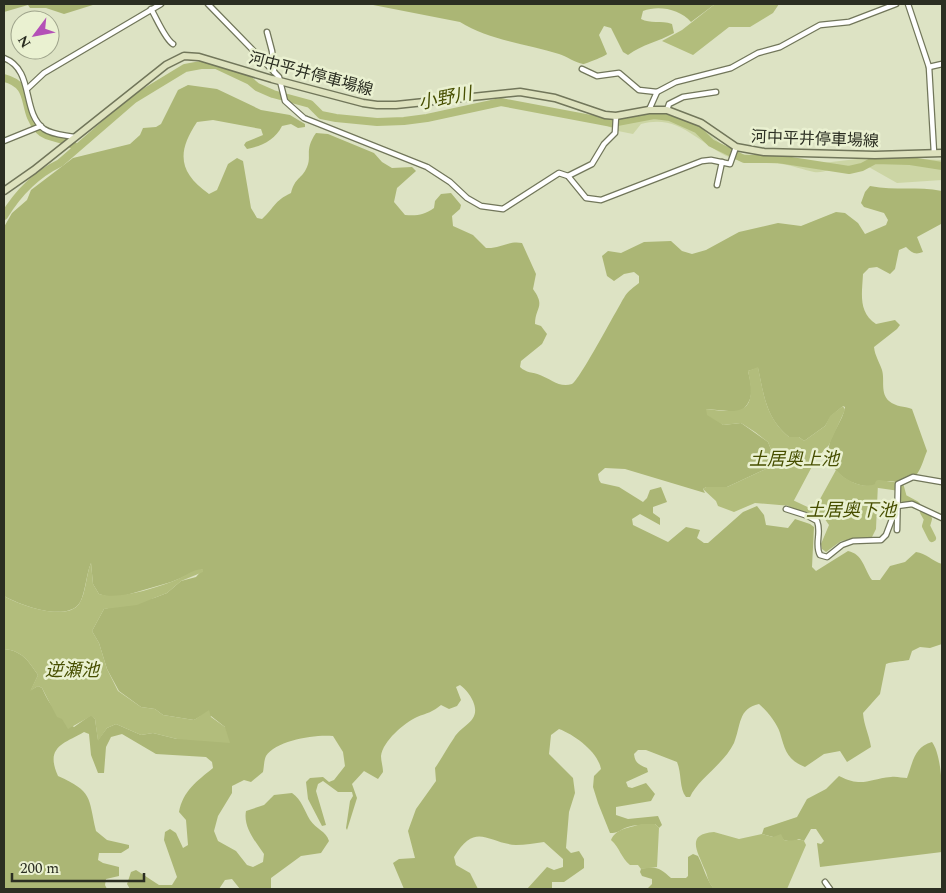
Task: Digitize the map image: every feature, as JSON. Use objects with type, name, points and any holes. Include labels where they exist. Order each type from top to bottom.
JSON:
[{"type":"main road","name":"河中平井停車場線","points":[[4,191],[166,64],[184,56],[209,59],[281,83],[377,105],[396,105],[520,92],[532,93],[555,98],[616,118],[649,110],[667,110],[686,115],[735,148],[806,155],[875,156],[942,153]]},
{"type":"street","points":[[28,88],[48,70],[161,4]]},
{"type":"street","points":[[208,4],[274,72],[281,83],[285,101],[304,118],[427,167],[450,182],[467,198],[486,208],[503,209],[559,173],[568,176],[586,198],[597,201],[702,160],[730,164],[735,148]]},
{"type":"street","points":[[582,69],[602,76],[619,73],[639,90],[657,92],[689,77],[704,76],[731,68],[758,53],[780,47],[820,25],[848,22],[896,4]]},
{"type":"street","points":[[908,4],[929,67],[934,153]]},
{"type":"street","points":[[152,9],[164,29],[166,38],[173,44]]},
{"type":"street","points":[[267,32],[272,50],[274,72]]},
{"type":"street","points":[[4,58],[16,66],[28,88],[32,112],[38,127]]},
{"type":"street","points":[[929,67],[942,64]]},
{"type":"street","points":[[649,110],[657,92]]},
{"type":"street","points":[[667,110],[670,104],[683,97],[716,92]]},
{"type":"street","points":[[568,176],[592,164],[604,144],[616,131],[616,118]]},
{"type":"street","points":[[4,141],[38,127],[71,139]]},
{"type":"street","points":[[717,185],[722,162]]},
{"type":"street","points":[[897,530],[898,486],[913,477],[942,482]]},
{"type":"street","points":[[897,506],[912,504],[942,518]]},
{"type":"street","points":[[786,509],[817,521],[820,532],[818,551],[820,555],[827,557],[842,545],[853,541],[881,540],[886,535],[897,506]]},
{"type":"street","points":[[825,882],[830,889]]},
{"type":"shaded area","points":[[96,4],[64,14],[60,13],[60,10],[30,8],[28,5],[4,12],[4,5]]},
{"type":"shaded area","points":[[368,4],[715,4],[691,22],[681,14],[668,9],[655,8],[643,11],[641,19],[672,24],[674,33],[639,48],[628,55],[623,52],[611,28],[604,26],[599,35],[607,54],[583,64],[559,54],[483,33],[460,22]]},
{"type":"shaded area","points":[[188,85],[217,89],[261,110],[290,115],[305,124],[305,127],[298,128],[291,124],[282,126],[268,142],[247,149],[244,145],[246,142],[263,135],[261,129],[213,120],[197,122],[191,133],[186,143],[184,161],[191,178],[209,194],[217,190],[228,164],[237,158],[243,161],[251,208],[257,218],[262,219],[278,202],[291,193],[294,184],[307,167],[312,139],[316,133],[328,134],[374,153],[382,162],[392,168],[412,167],[416,171],[397,188],[394,202],[405,215],[424,214],[434,208],[435,201],[441,194],[451,193],[461,205],[460,209],[452,216],[453,226],[473,235],[486,248],[517,242],[522,243],[536,274],[533,289],[539,300],[539,307],[535,324],[541,326],[547,334],[542,344],[521,361],[520,367],[563,385],[572,384],[576,380],[625,296],[639,283],[639,276],[634,272],[624,274],[614,281],[607,276],[602,256],[608,251],[621,253],[644,242],[671,241],[682,251],[692,254],[706,250],[739,232],[778,223],[801,226],[836,212],[845,213],[858,223],[865,234],[886,225],[888,220],[884,213],[864,207],[861,203],[865,192],[870,186],[942,191],[942,225],[917,237],[923,252],[914,253],[906,247],[899,250],[895,269],[890,274],[877,267],[869,268],[863,274],[862,302],[866,314],[876,324],[895,320],[900,325],[874,347],[883,374],[886,398],[894,404],[912,409],[927,451],[917,474],[910,475],[896,482],[886,481],[871,486],[860,485],[846,479],[834,468],[829,454],[830,441],[845,407],[843,406],[831,416],[825,426],[804,441],[799,437],[789,437],[775,422],[767,406],[758,368],[748,371],[751,393],[748,403],[740,412],[706,409],[723,425],[741,423],[768,442],[774,457],[768,468],[727,487],[706,487],[703,489],[705,493],[625,469],[605,468],[598,474],[601,483],[619,487],[643,502],[650,490],[661,487],[667,502],[653,507],[653,513],[660,518],[660,525],[640,514],[632,519],[633,525],[668,542],[686,527],[700,530],[697,538],[704,543],[708,543],[743,512],[757,506],[764,515],[766,525],[788,528],[795,519],[814,527],[812,567],[816,571],[848,551],[857,555],[872,580],[880,580],[890,566],[905,562],[916,552],[942,564],[942,644],[930,648],[920,647],[912,651],[909,660],[886,664],[880,694],[863,713],[871,747],[847,762],[840,751],[824,754],[805,767],[790,758],[783,744],[779,729],[768,714],[759,704],[752,706],[747,709],[741,719],[730,751],[699,784],[690,797],[686,797],[681,785],[677,762],[646,750],[638,750],[634,754],[635,760],[647,768],[648,772],[626,782],[628,787],[632,788],[646,783],[655,794],[651,801],[616,807],[616,815],[628,819],[658,816],[662,825],[659,828],[655,824],[636,825],[610,833],[593,787],[594,776],[601,769],[599,763],[591,750],[572,735],[559,729],[551,735],[549,754],[573,778],[575,793],[569,812],[566,848],[571,853],[579,851],[584,859],[584,868],[564,882],[552,882],[552,889],[527,889],[547,867],[554,870],[563,867],[563,859],[544,842],[516,845],[476,837],[462,846],[454,857],[456,865],[470,873],[478,889],[404,889],[393,863],[399,859],[415,858],[408,831],[416,809],[436,781],[435,768],[457,734],[469,723],[474,715],[475,710],[472,699],[460,685],[456,687],[461,700],[457,706],[449,709],[441,705],[400,728],[390,739],[381,756],[383,772],[378,779],[364,771],[352,784],[357,798],[347,830],[350,801],[353,796],[352,792],[338,792],[323,781],[318,784],[316,791],[326,825],[322,826],[308,799],[306,782],[310,778],[323,777],[329,782],[334,780],[345,766],[343,752],[333,736],[307,737],[278,746],[266,756],[263,772],[251,782],[244,780],[232,786],[232,793],[218,816],[214,831],[218,841],[236,851],[247,865],[253,867],[263,862],[264,854],[248,828],[246,811],[264,805],[274,795],[292,793],[301,802],[310,820],[326,835],[329,841],[321,853],[301,856],[271,878],[271,889],[240,889],[232,879],[225,880],[219,889],[130,889],[127,884],[131,872],[136,870],[159,885],[172,885],[177,877],[164,840],[165,832],[170,829],[176,833],[183,848],[188,845],[186,820],[179,812],[181,805],[187,792],[213,768],[212,762],[206,757],[156,754],[122,734],[111,737],[106,747],[104,773],[98,773],[91,755],[89,734],[84,732],[58,748],[55,752],[55,766],[58,776],[78,786],[87,796],[96,831],[107,840],[129,845],[129,848],[121,853],[99,853],[98,860],[119,867],[119,876],[106,879],[105,885],[107,889],[4,889],[4,649],[20,654],[28,661],[38,675],[31,690],[38,686],[42,688],[55,710],[68,723],[74,727],[91,715],[95,719],[98,740],[107,728],[116,724],[141,735],[153,733],[177,739],[225,727],[211,716],[201,716],[194,720],[163,715],[155,709],[141,707],[119,691],[107,669],[99,643],[92,631],[104,609],[154,598],[167,593],[181,581],[196,577],[203,569],[171,582],[123,596],[109,597],[99,594],[93,584],[91,563],[80,602],[71,610],[62,612],[52,612],[30,607],[4,596],[4,227],[12,213],[27,200],[31,190],[73,158],[130,144],[140,135],[143,128],[156,127],[161,124],[178,90]]},
{"type":"shaded area","points":[[652,113],[671,114],[697,124],[726,148],[742,154],[781,157],[814,164],[874,157],[942,160],[942,180],[897,183],[867,166],[853,170],[816,172],[785,165],[743,161],[719,152],[678,126],[655,122],[641,124],[633,134],[618,131],[595,120]]},
{"type":"shaded area","points":[[932,742],[936,751],[941,778],[943,811],[942,852],[820,867],[817,843],[821,844],[824,841],[816,829],[811,829],[804,841],[799,839],[792,842],[762,834],[764,828],[797,817],[807,799],[826,789],[839,776],[847,780],[860,782],[893,777],[907,778],[918,751],[921,747]]},
{"type":"shaded area","points":[[693,854],[698,856],[714,889],[647,889],[652,884],[652,879],[642,876],[641,869],[654,868],[661,870],[671,878],[686,878],[688,876],[688,857]]},
{"type":"water","points":[[715,4],[779,4],[773,13],[750,27],[729,27],[693,55],[662,41],[682,30]]},
{"type":"water","name":"土居奥上池","points":[[758,367],[767,406],[775,422],[789,437],[799,437],[804,441],[825,426],[830,416],[843,406],[845,410],[829,445],[816,459],[791,506],[755,503],[734,512],[718,506],[716,501],[703,489],[706,487],[727,487],[768,468],[774,457],[768,442],[755,432],[741,423],[723,425],[707,415],[706,409],[729,411],[744,408],[748,403],[750,395],[748,371]]},
{"type":"water","name":"土居奥下池","points":[[836,470],[850,481],[861,485],[878,483],[876,529],[872,537],[841,541],[826,552],[822,549],[821,544],[829,525],[820,512],[814,510]]},
{"type":"water","name":"逆瀬池","points":[[91,563],[93,584],[99,594],[116,596],[175,581],[203,569],[203,572],[181,581],[167,593],[137,605],[104,609],[92,631],[99,643],[107,669],[118,691],[141,707],[155,709],[163,715],[194,720],[209,710],[211,717],[225,727],[230,743],[177,739],[153,733],[141,735],[116,724],[107,728],[98,741],[95,719],[91,716],[68,729],[62,719],[57,717],[42,688],[38,686],[30,691],[38,675],[24,657],[16,652],[4,649],[4,596],[20,604],[42,610],[64,612],[73,609],[79,604],[85,590]]},
{"type":"water","points":[[641,824],[655,824],[659,828],[657,867],[641,869],[638,865],[630,865],[611,840],[616,833]]},
{"type":"water","points":[[714,832],[739,839],[762,834],[773,837],[781,834],[784,840],[801,840],[806,845],[787,889],[714,889],[709,881],[696,845],[699,836]]},
{"type":"waterway","name":"小野川","points":[[4,216],[28,185],[60,163],[134,99],[185,68],[201,65],[216,65],[250,81],[257,87],[273,94],[310,104],[321,115],[336,118],[377,122],[404,121],[501,102],[612,123],[654,115],[670,117],[697,129],[711,143],[744,159],[778,159],[849,170],[862,167],[875,160],[910,161],[942,166]]},
{"type":"waterway","points":[[4,78],[14,82],[24,92],[33,122],[39,130],[74,146]]},
{"type":"waterway","points":[[879,484],[900,487],[903,498],[916,505]]},
{"type":"waterway","points":[[792,504],[813,514],[822,514]]},
{"type":"waterway","points":[[924,512],[928,519],[926,526],[932,538]]}]
